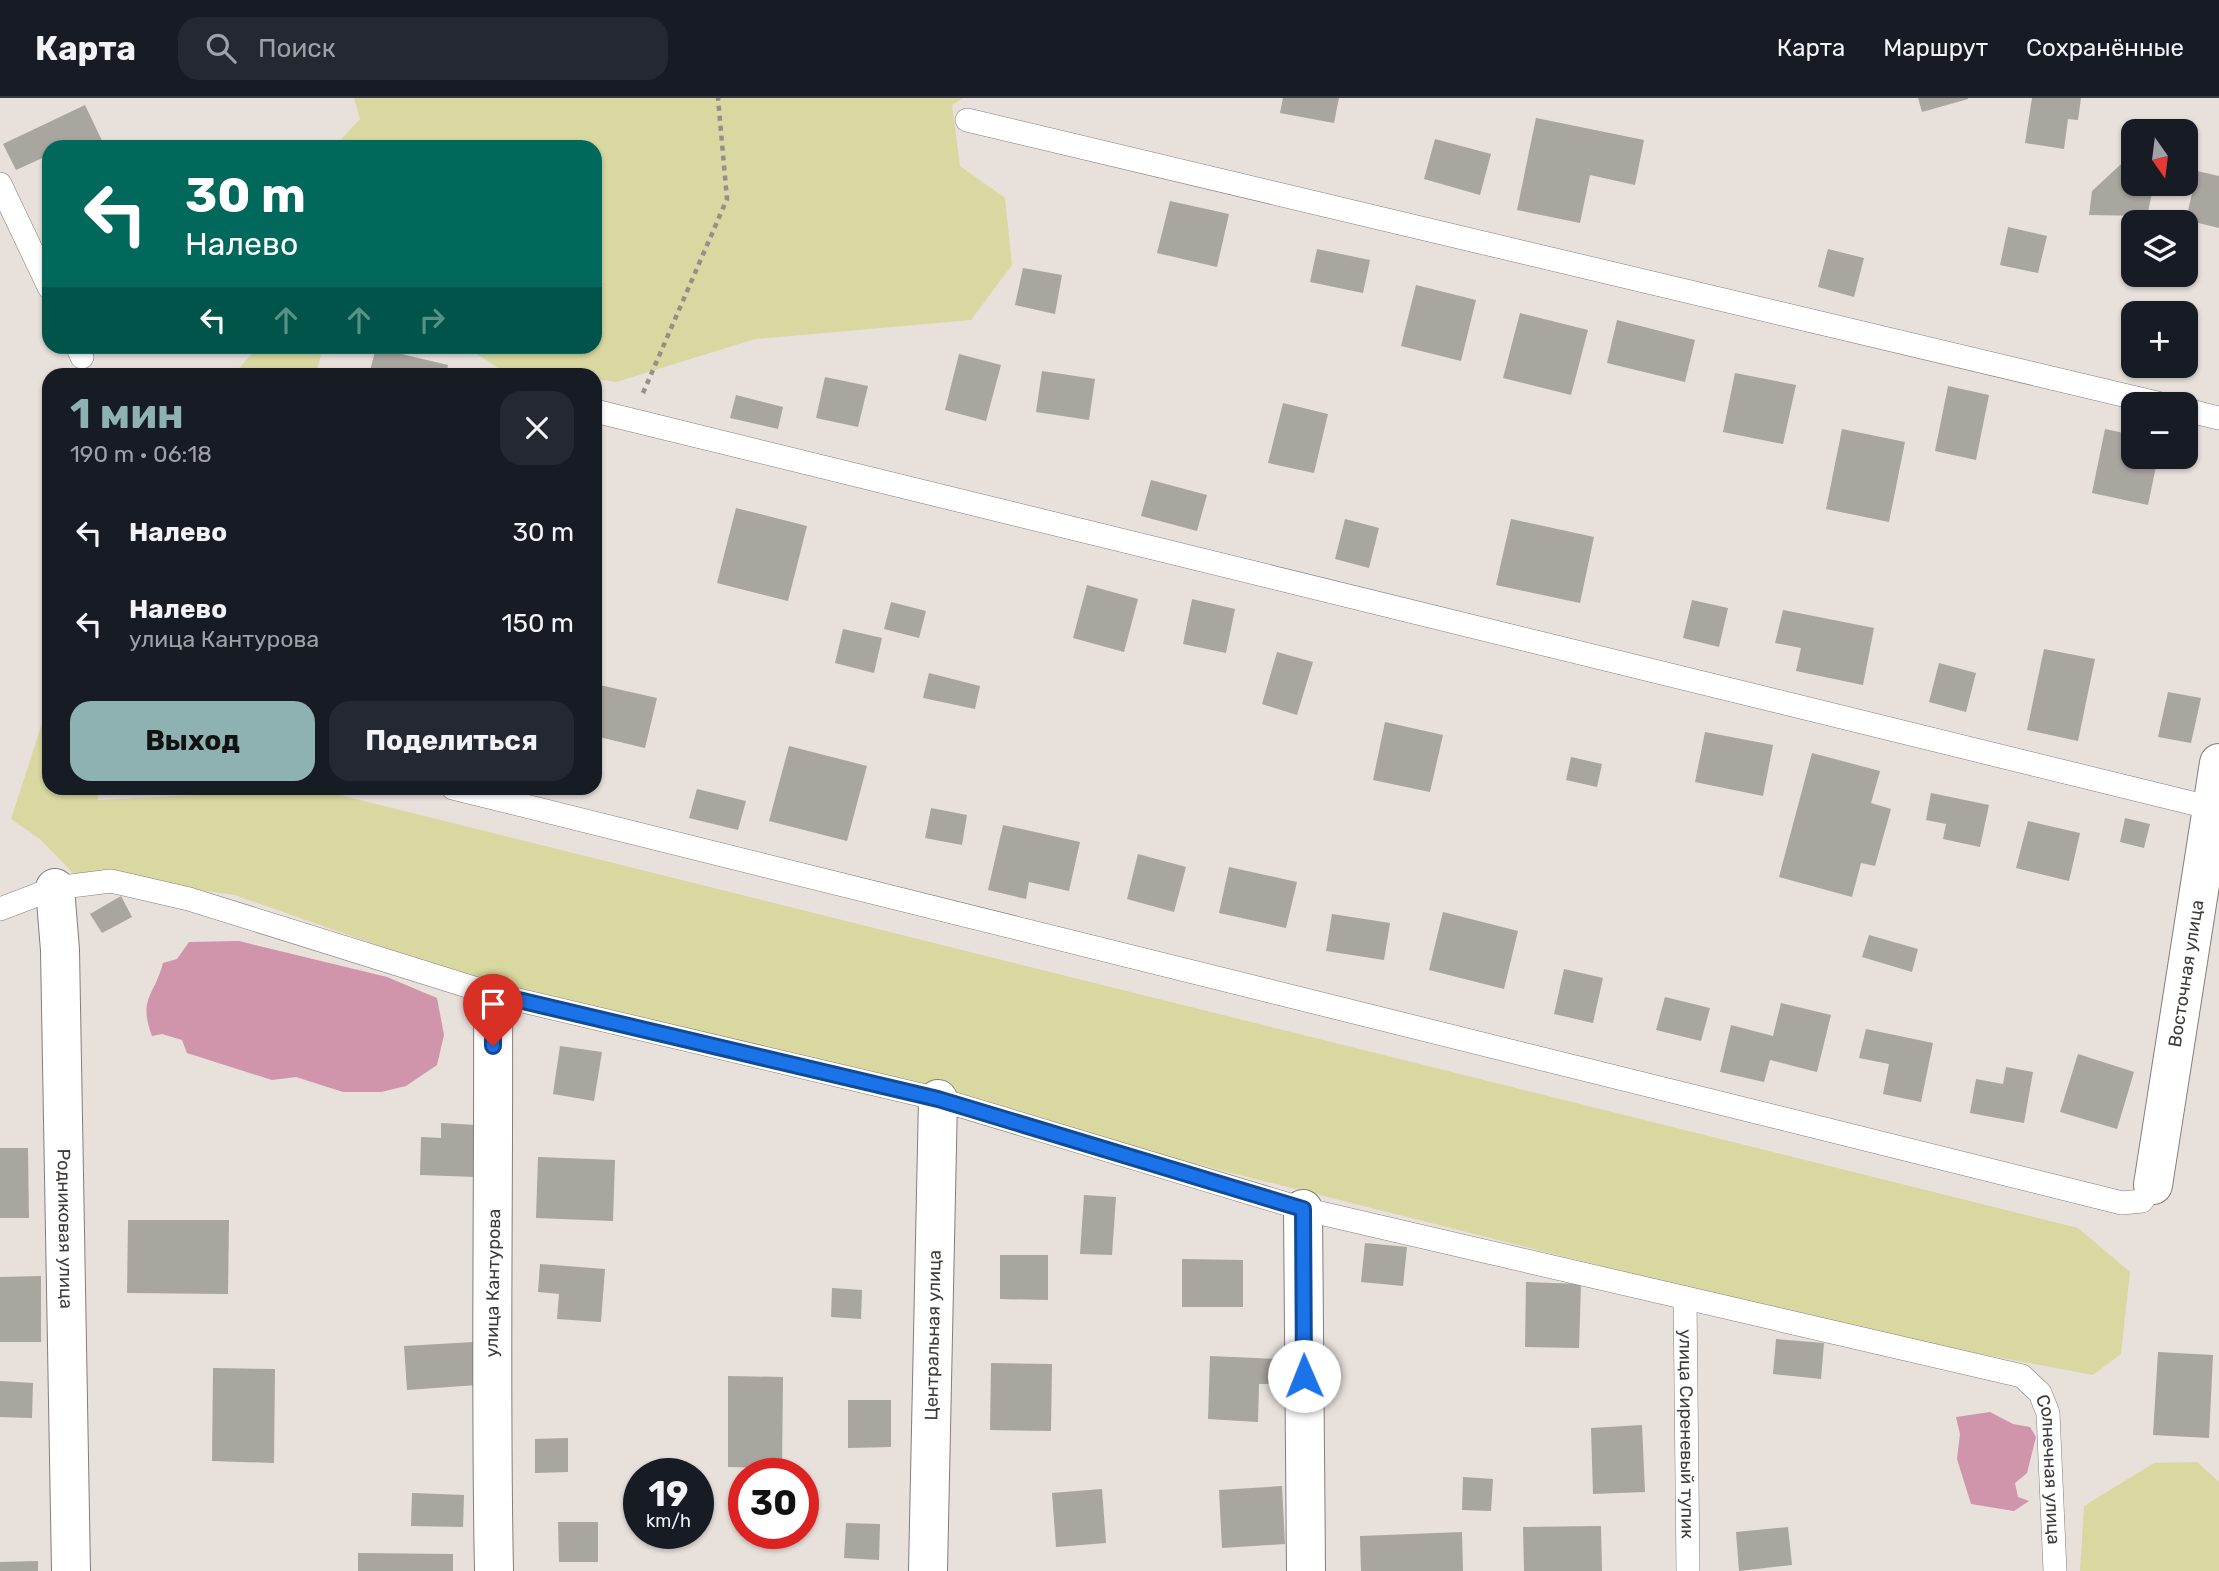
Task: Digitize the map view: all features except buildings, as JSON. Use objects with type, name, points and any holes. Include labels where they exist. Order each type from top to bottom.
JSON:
[{"type":"street","name":"Восточная улица","points":[[2153,1185],[2219,763]]},
{"type":"street","name":"Родниковая улица","points":[[55,888],[60,950],[71,1571]]},
{"type":"street","name":"улица Кантурова","points":[[493,994],[494,1227],[491,1414],[494,1571]]},
{"type":"street","name":"Центральная улица","points":[[928,1571],[938,1099]]},
{"type":"street","points":[[1303,1209],[1306,1571]]},
{"type":"lane","points":[[967,120],[2121,394]]},
{"type":"lane","points":[[0,184],[42,272]]},
{"type":"lane","points":[[602,413],[2212,807]]},
{"type":"lane","points":[[2198,413],[2219,418]]},
{"type":"lane","points":[[481,795],[2122,1203],[2142,1201],[2153,1185]]},
{"type":"lane","points":[[0,909],[55,888],[111,881],[189,899],[493,994],[938,1099],[1303,1209],[1685,1298]]},
{"type":"lane","name":"Солнечная улица","points":[[1685,1298],[2022,1376],[2040,1393],[2048,1413],[2055,1571]]},
{"type":"lane","name":"улица Сиреневый тупик","points":[[1685,1298],[1688,1571]]},
{"type":"path","points":[[632,420],[727,199],[718,98]]},
{"type":"shaded area","points":[[354,98],[963,98],[952,105],[960,166],[1005,198],[1012,265],[971,320],[755,339],[616,382],[602,380],[602,368],[498,368],[477,354],[602,354],[602,140],[340,140],[360,119]]},
{"type":"shaded area","points":[[252,354],[321,354],[318,368],[239,368]]},
{"type":"shaded area","points":[[42,724],[42,795],[98,795],[98,800],[197,795],[340,795],[2078,1228],[2130,1272],[2121,1354],[2093,1375],[1864,1332],[508,991],[235,895],[73,873],[40,839],[11,819]]},
{"type":"shaded area","points":[[239,941],[387,977],[437,998],[444,1035],[437,1065],[406,1086],[381,1092],[343,1092],[296,1077],[272,1080],[187,1053],[182,1040],[162,1034],[152,1036],[147,1005],[163,963],[177,959],[189,942]]},
{"type":"shaded area","points":[[1990,1412],[2013,1424],[2030,1427],[2036,1437],[2027,1473],[2015,1483],[2018,1497],[2029,1501],[2014,1511],[1971,1504],[1957,1459],[1960,1434],[1956,1417]]},
{"type":"shaded area","points":[[2197,1462],[2219,1482],[2219,1571],[2080,1571],[2084,1506],[2154,1463]]},
{"type":"route","points":[[493,1046],[493,994],[938,1099],[1303,1209],[1304,1376]]}]
